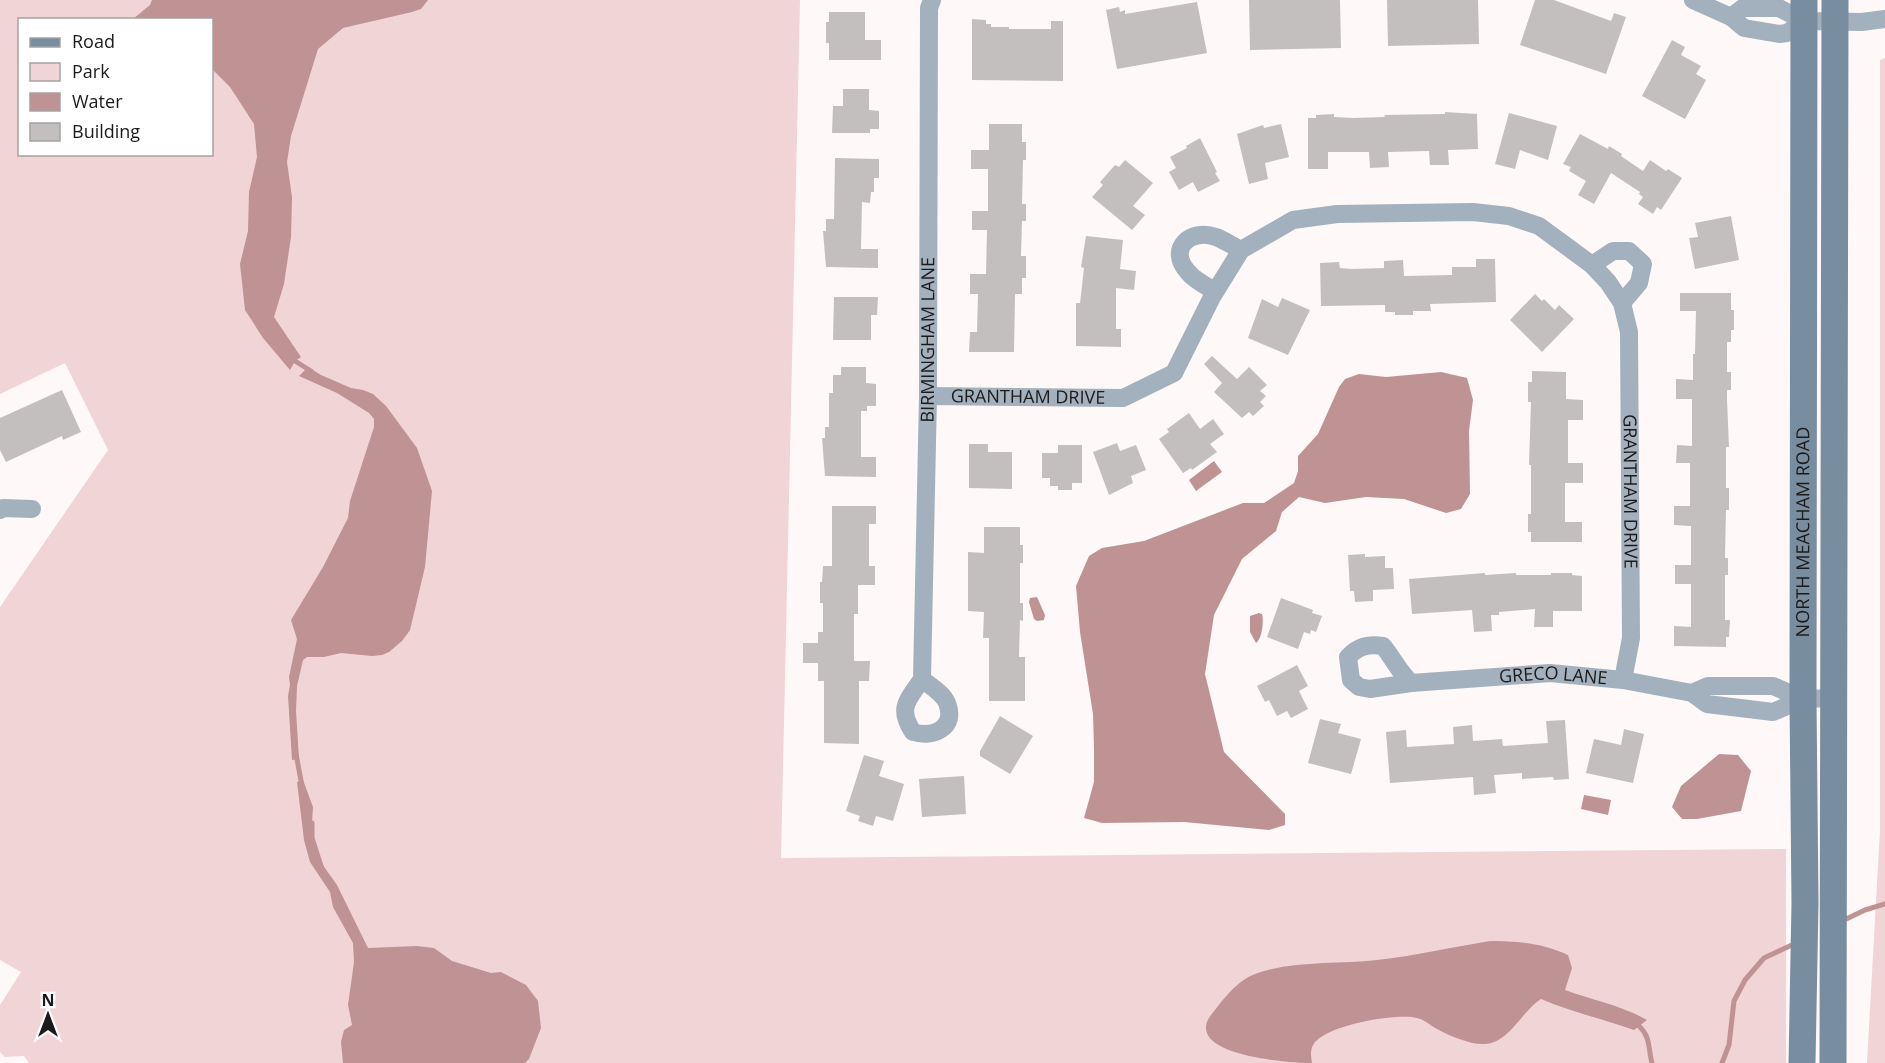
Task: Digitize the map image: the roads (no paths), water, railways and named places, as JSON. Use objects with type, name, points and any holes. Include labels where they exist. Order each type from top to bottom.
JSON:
[{"type":"main road","name":"NORTH MEACHAM ROAD","points":[[1802,1063],[1805,903],[1804,10]]},
{"type":"main road","name":"NORTH MEACHAM ROAD","points":[[1833,1063],[1835,11]]},
{"type":"street","name":"BIRMINGHAM LANE","points":[[922,679],[928,396],[929,9],[932,0]]},
{"type":"street","points":[[1693,0],[1731,18],[1744,28],[1779,34],[1787,33],[1804,10]]},
{"type":"street","points":[[1731,18],[1743,8],[1779,8],[1835,11],[1862,22],[1885,19]]},
{"type":"street","name":"GRANTHAM DRIVE","points":[[928,396],[1123,398],[1174,373],[1215,291],[1241,250],[1293,220],[1336,214],[1473,212],[1509,216],[1539,226],[1592,265],[1622,303],[1629,342],[1630,578],[1630,638],[1623,680]]},
{"type":"street","points":[[1215,291],[1188,274],[1181,263],[1180,251],[1184,242],[1195,235],[1214,236],[1241,250]]},
{"type":"street","points":[[1592,265],[1613,251],[1629,250],[1643,264],[1639,283],[1622,303]]},
{"type":"street","points":[[0,510],[32,510]]},
{"type":"street","name":"GRECO LANE","points":[[1411,683],[1550,673],[1623,680],[1692,693],[1707,704],[1773,712],[1803,699]]},
{"type":"street","name":"GRECO LANE","points":[[1692,693],[1708,686],[1773,686],[1803,699]]},
{"type":"street","points":[[1803,699],[1835,698]]},
{"type":"water","points":[[152,0],[428,0],[421,9],[412,12],[343,28],[318,49],[291,136],[287,162],[292,197],[291,237],[284,284],[274,317],[301,357],[295,361],[290,370],[263,338],[245,310],[240,264],[248,231],[249,192],[257,157],[254,124],[230,87],[213,70],[213,18],[134,18],[150,5]]},
{"type":"water","points":[[308,367],[351,388],[373,394],[386,406],[417,448],[432,491],[425,567],[410,630],[402,641],[382,655],[341,653],[324,657],[307,657],[303,660],[297,686],[299,759],[292,760],[288,696],[289,677],[297,639],[291,620],[323,567],[348,518],[350,501],[374,427],[374,419],[369,413],[337,393],[299,376]]},
{"type":"water","points":[[1441,372],[1467,378],[1473,400],[1469,431],[1470,494],[1461,509],[1446,513],[1404,499],[1366,497],[1325,503],[1299,497],[1282,512],[1276,531],[1242,559],[1214,615],[1205,674],[1224,752],[1285,814],[1285,825],[1269,830],[1184,822],[1102,823],[1084,818],[1094,782],[1093,714],[1080,632],[1076,586],[1089,556],[1102,548],[1144,541],[1243,503],[1264,503],[1294,483],[1298,471],[1298,456],[1318,434],[1339,387],[1345,379],[1359,374],[1386,377]]},
{"type":"water","points":[[1214,461],[1222,472],[1196,491],[1189,480]]},
{"type":"water","points":[[1037,597],[1045,615],[1044,620],[1034,619],[1029,602],[1030,598]]},
{"type":"water","points":[[1262,614],[1263,625],[1260,638],[1256,643],[1250,632],[1250,616]]},
{"type":"water","points":[[1719,754],[1738,755],[1751,771],[1741,811],[1697,819],[1682,819],[1672,807],[1681,786]]},
{"type":"water","points":[[303,780],[313,807],[311,838],[315,854],[337,885],[368,948],[417,946],[434,948],[452,961],[491,973],[501,972],[526,985],[538,1001],[541,1028],[529,1059],[525,1063],[343,1063],[341,1042],[344,1030],[352,1025],[348,1005],[354,962],[353,943],[333,907],[330,892],[310,862],[304,840],[297,782]]},
{"type":"water","points":[[1584,795],[1611,800],[1608,815],[1581,809]]},
{"type":"water","points":[[1490,941],[1530,944],[1568,955],[1572,968],[1565,990],[1618,1007],[1647,1020],[1634,1030],[1541,999],[1501,1038],[1485,1044],[1454,1037],[1417,1018],[1378,1019],[1346,1026],[1320,1038],[1312,1047],[1312,1063],[1270,1060],[1235,1052],[1220,1046],[1210,1038],[1206,1029],[1210,1017],[1233,989],[1243,980],[1264,971],[1306,964],[1391,958]]},
{"type":"waterway","points":[[295,361],[311,371]]},
{"type":"waterway","points":[[296,754],[302,786]]},
{"type":"waterway","points":[[312,823],[312,838],[322,869]]},
{"type":"waterway","points":[[1842,921],[1885,904]]},
{"type":"waterway","points":[[1722,1063],[1729,1045],[1734,1001],[1745,980],[1764,958],[1796,943]]},
{"type":"waterway","points":[[1639,1026],[1647,1039],[1652,1063]]}]
